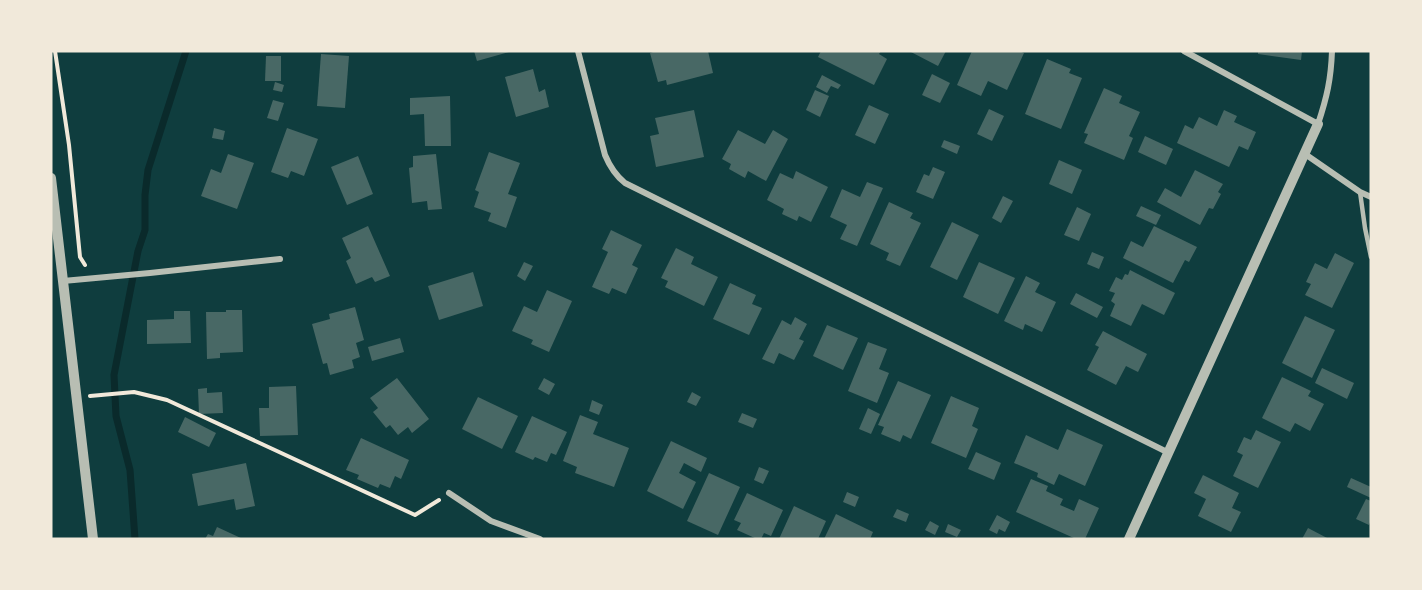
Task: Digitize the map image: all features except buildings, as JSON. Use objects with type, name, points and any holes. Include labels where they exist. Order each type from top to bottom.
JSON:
[{"type":"street","points":[[578,51],[605,155],[616,176],[625,183],[1169,453]]},
{"type":"street","points":[[1184,51],[1318,124]]},
{"type":"street","points":[[1129,539],[1318,124],[1331,79],[1332,51]]},
{"type":"street","points":[[1305,154],[1360,192],[1371,197]]},
{"type":"street","points":[[51,178],[93,539]]},
{"type":"street","points":[[63,281],[280,259]]},
{"type":"street","points":[[449,493],[491,520],[540,539]]},
{"type":"lane","points":[[1360,192],[1371,257]]},
{"type":"path","points":[[55,51],[69,145],[80,257],[94,278]]},
{"type":"path","points":[[93,396],[134,392],[167,400],[415,515],[449,493]]},
{"type":"waterway","points":[[135,539],[130,470],[116,416],[114,375],[138,251],[145,230],[148,170],[186,51]]}]
